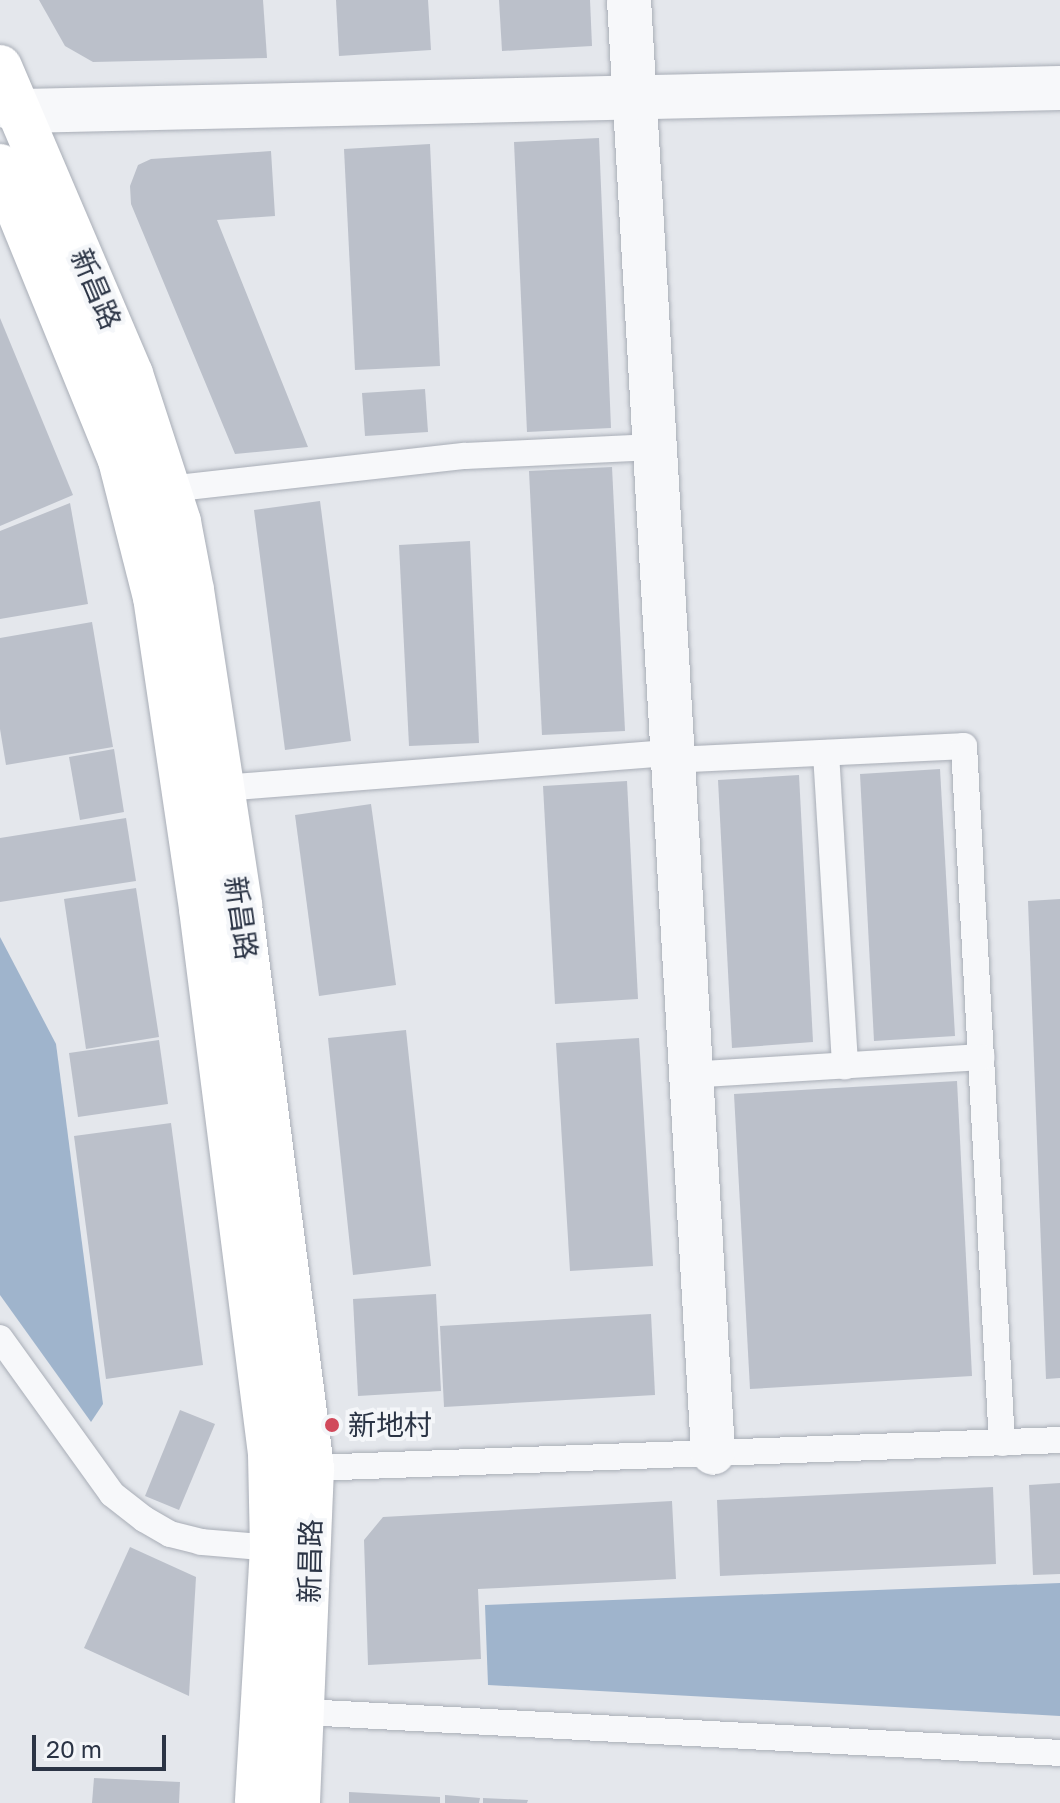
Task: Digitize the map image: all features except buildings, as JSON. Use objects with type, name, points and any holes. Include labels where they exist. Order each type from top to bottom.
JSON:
[{"type":"street","points":[[629,0],[688,1075],[713,1453]]},
{"type":"street","name":"新昌路","points":[[0,67],[11,108],[131,374],[169,489],[192,590],[223,788],[312,1468],[298,1803]]},
{"type":"street","points":[[11,108],[1060,88]]},
{"type":"street","name":"新昌路","points":[[0,166],[120,460],[155,597],[256,1326],[270,1454],[272,1548],[257,1803]]},
{"type":"lane","points":[[169,489],[465,456],[654,447]]},
{"type":"lane","points":[[223,788],[671,756],[964,746],[1002,1443]]},
{"type":"lane","points":[[826,753],[845,1066]]},
{"type":"lane","points":[[688,1075],[981,1057]]},
{"type":"lane","points":[[0,1338],[112,1494],[144,1519],[170,1534],[201,1542],[272,1548]]},
{"type":"lane","points":[[312,1468],[1060,1440]]},
{"type":"lane","points":[[304,1712],[1060,1753]]},
{"type":"water","points":[[0,937],[56,1044],[103,1404],[91,1422],[0,1295]]},
{"type":"water","points":[[1060,1583],[1060,1716],[488,1685],[485,1605]]},
{"type":"place","name":"新地村","points":[[332,1425]]}]
